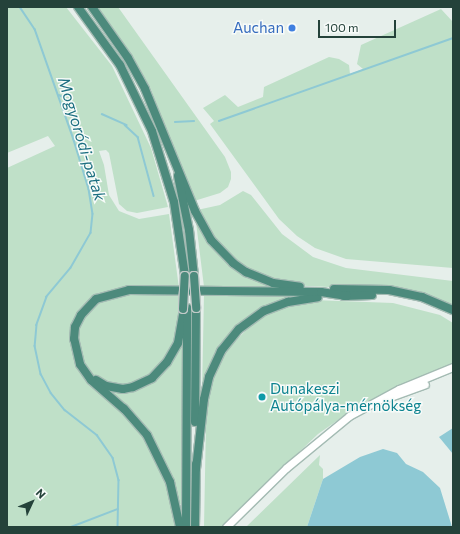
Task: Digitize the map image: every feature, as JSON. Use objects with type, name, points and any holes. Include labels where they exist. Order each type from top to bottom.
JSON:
[{"type":"highway","points":[[78,7],[111,51],[136,95],[157,144],[174,202],[185,276],[186,527]]},
{"type":"highway","points":[[92,7],[128,58],[145,89],[174,159],[187,199],[218,249],[246,272],[273,283],[346,293],[405,293],[453,310]]},
{"type":"highway","points":[[187,199],[186,212],[194,276],[196,308],[195,525]]},
{"type":"highway","points":[[180,527],[170,482],[148,435],[124,409],[91,380],[80,364],[74,339],[78,321],[94,300],[110,294],[129,290],[321,292],[394,295],[419,300],[453,316]]},
{"type":"highway","points":[[196,469],[200,417],[209,377],[229,340],[252,319],[279,304],[306,298],[346,293]]},
{"type":"highway","points":[[80,364],[90,376],[106,386],[123,389],[142,384],[156,374],[172,355],[178,343],[185,308]]},
{"type":"main road","points":[[226,527],[316,442],[349,416],[376,401],[453,367]]},
{"type":"main road","points":[[376,401],[407,391],[453,372]]},
{"type":"green space","points":[[7,7],[66,7],[112,66],[151,148],[168,207],[137,213],[127,211],[119,204],[109,153],[106,150],[99,151],[104,165],[109,195],[119,211],[139,219],[169,214],[179,288],[125,288],[99,294],[88,301],[72,346],[78,367],[138,426],[167,479],[176,527],[8,527],[7,168],[55,146],[48,136],[7,153]]},
{"type":"green space","points":[[98,7],[118,7],[225,157],[231,172],[231,179],[228,187],[220,193],[194,201],[150,87],[132,55]]},
{"type":"green space","points":[[441,9],[453,22],[453,268],[346,259],[315,248],[297,236],[279,219],[210,124],[214,121],[203,108],[225,95],[238,107],[263,97],[264,87],[329,57],[339,59],[349,65],[350,74],[363,69],[357,64],[361,45]]},
{"type":"green space","points":[[243,191],[251,195],[282,234],[313,257],[346,268],[453,281],[453,308],[389,290],[289,285],[246,270],[220,248],[197,210],[220,205]]},
{"type":"green space","points":[[196,222],[216,252],[226,262],[283,288],[204,287]]},
{"type":"green space","points":[[181,294],[178,333],[169,354],[155,373],[141,382],[122,386],[102,381],[92,375],[83,363],[78,340],[79,328],[84,318],[97,303],[126,295]]},
{"type":"green space","points":[[204,294],[298,295],[263,308],[237,327],[202,392]]},
{"type":"green space","points":[[313,300],[393,303],[440,315],[453,323],[453,364],[358,406],[318,434],[221,527],[204,527],[206,423],[210,381],[224,353],[254,322],[265,315],[297,302]]},
{"type":"green space","points":[[184,335],[180,504],[173,480],[156,443],[140,421],[106,389],[129,391],[154,381],[170,364]]},
{"type":"green space","points":[[320,455],[319,465],[323,469],[323,479],[307,527],[246,527]]},
{"type":"water","points":[[74,138],[90,190],[88,190],[72,139]]},
{"type":"water","points":[[453,428],[453,454],[439,437]]},
{"type":"water","points":[[383,449],[397,453],[406,464],[423,472],[440,488],[452,527],[307,527],[323,479],[360,457]]},
{"type":"waterway","name":"Mogyoródi-patak","points":[[20,7],[35,29],[74,140]]},
{"type":"waterway","points":[[219,121],[453,38]]},
{"type":"waterway","name":"Mogyoródi-patak","points":[[59,95],[66,99]]},
{"type":"waterway","points":[[102,114],[127,125]]},
{"type":"waterway","points":[[175,122],[194,121]]},
{"type":"waterway","points":[[125,125],[138,137],[154,196]]},
{"type":"waterway","name":"Mogyoródi-patak","points":[[89,189],[93,214],[91,233],[71,268],[47,297],[37,325],[35,346],[41,374],[51,393],[65,410],[97,435],[113,458],[119,480],[118,527]]},
{"type":"waterway","points":[[71,527],[118,509]]},
{"type":"place","name":"Auchan","points":[[292,28]]},
{"type":"place","name":"Dunakeszi Autópálya-mérnökség","points":[[262,397]]}]
